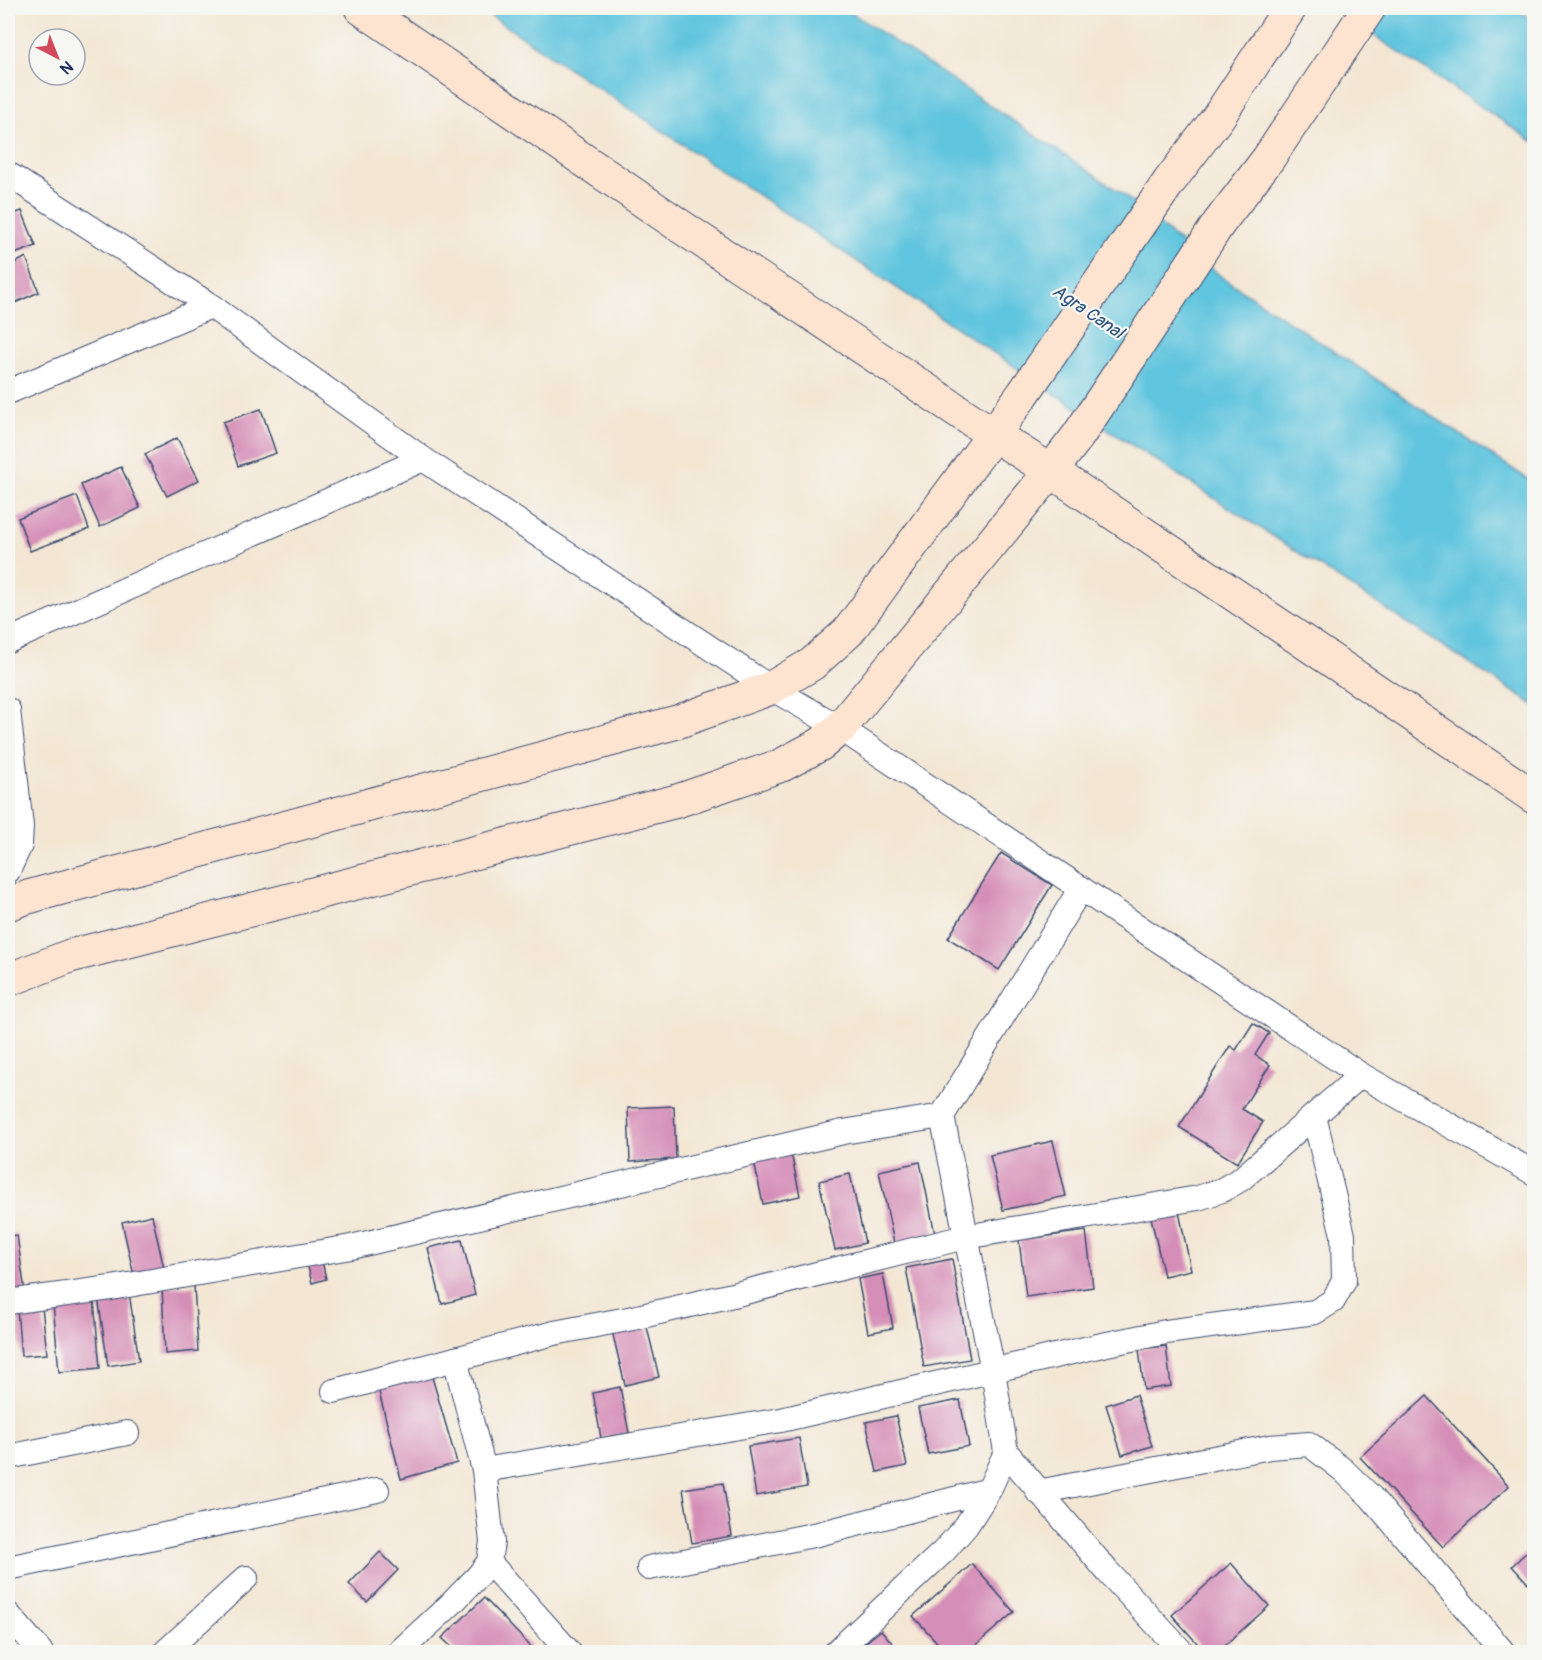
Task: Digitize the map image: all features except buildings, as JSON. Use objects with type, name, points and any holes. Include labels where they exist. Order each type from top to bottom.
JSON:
[{"type":"street","points":[[361,8],[709,245],[1051,471],[1534,796]]},
{"type":"street","points":[[8,904],[677,722],[771,688],[812,664],[848,632],[994,435],[1169,182],[1218,116],[1290,8]]},
{"type":"street","points":[[8,980],[70,956],[677,801],[782,765],[821,744],[840,728],[1078,436],[1219,223],[1268,159],[1369,8]]},
{"type":"street","points":[[8,174],[211,306],[423,459],[771,688],[840,728],[1361,1075],[1534,1173]]},
{"type":"street","points":[[8,392],[211,306]]},
{"type":"street","points":[[8,640],[423,459]]},
{"type":"street","points":[[8,710],[21,826],[20,845],[8,871]]},
{"type":"street","points":[[1081,888],[942,1116],[993,1371],[1006,1452],[1108,1572],[1182,1653]]},
{"type":"street","points":[[334,1391],[554,1333],[737,1294],[965,1237],[1198,1198],[1222,1190],[1241,1179],[1361,1075]]},
{"type":"street","points":[[8,1302],[111,1288],[351,1247],[843,1132],[942,1116]]},
{"type":"street","points":[[484,1470],[781,1420],[1166,1332],[1314,1312],[1333,1301],[1344,1281],[1343,1235],[1314,1116]]},
{"type":"street","points":[[399,1653],[480,1575],[489,1562],[492,1542],[484,1470],[455,1359]]},
{"type":"street","points":[[8,1457],[127,1433]]},
{"type":"street","points":[[1038,1492],[1270,1447],[1309,1444],[1343,1470],[1371,1497],[1503,1653]]},
{"type":"street","points":[[836,1653],[944,1551],[966,1526],[989,1490],[1006,1452]]},
{"type":"street","points":[[8,1568],[377,1490]]},
{"type":"street","points":[[649,1568],[818,1534],[989,1490]]},
{"type":"street","points":[[489,1562],[569,1653]]},
{"type":"street","points":[[165,1653],[246,1578]]},
{"type":"street","points":[[8,1614],[42,1653]]},
{"type":"water","name":"Agra Canal","points":[[479,8],[844,8],[1120,192],[1223,278],[1534,483],[1534,705],[1118,436]]},
{"type":"water","points":[[1333,8],[1514,8],[1534,21],[1534,142]]}]
